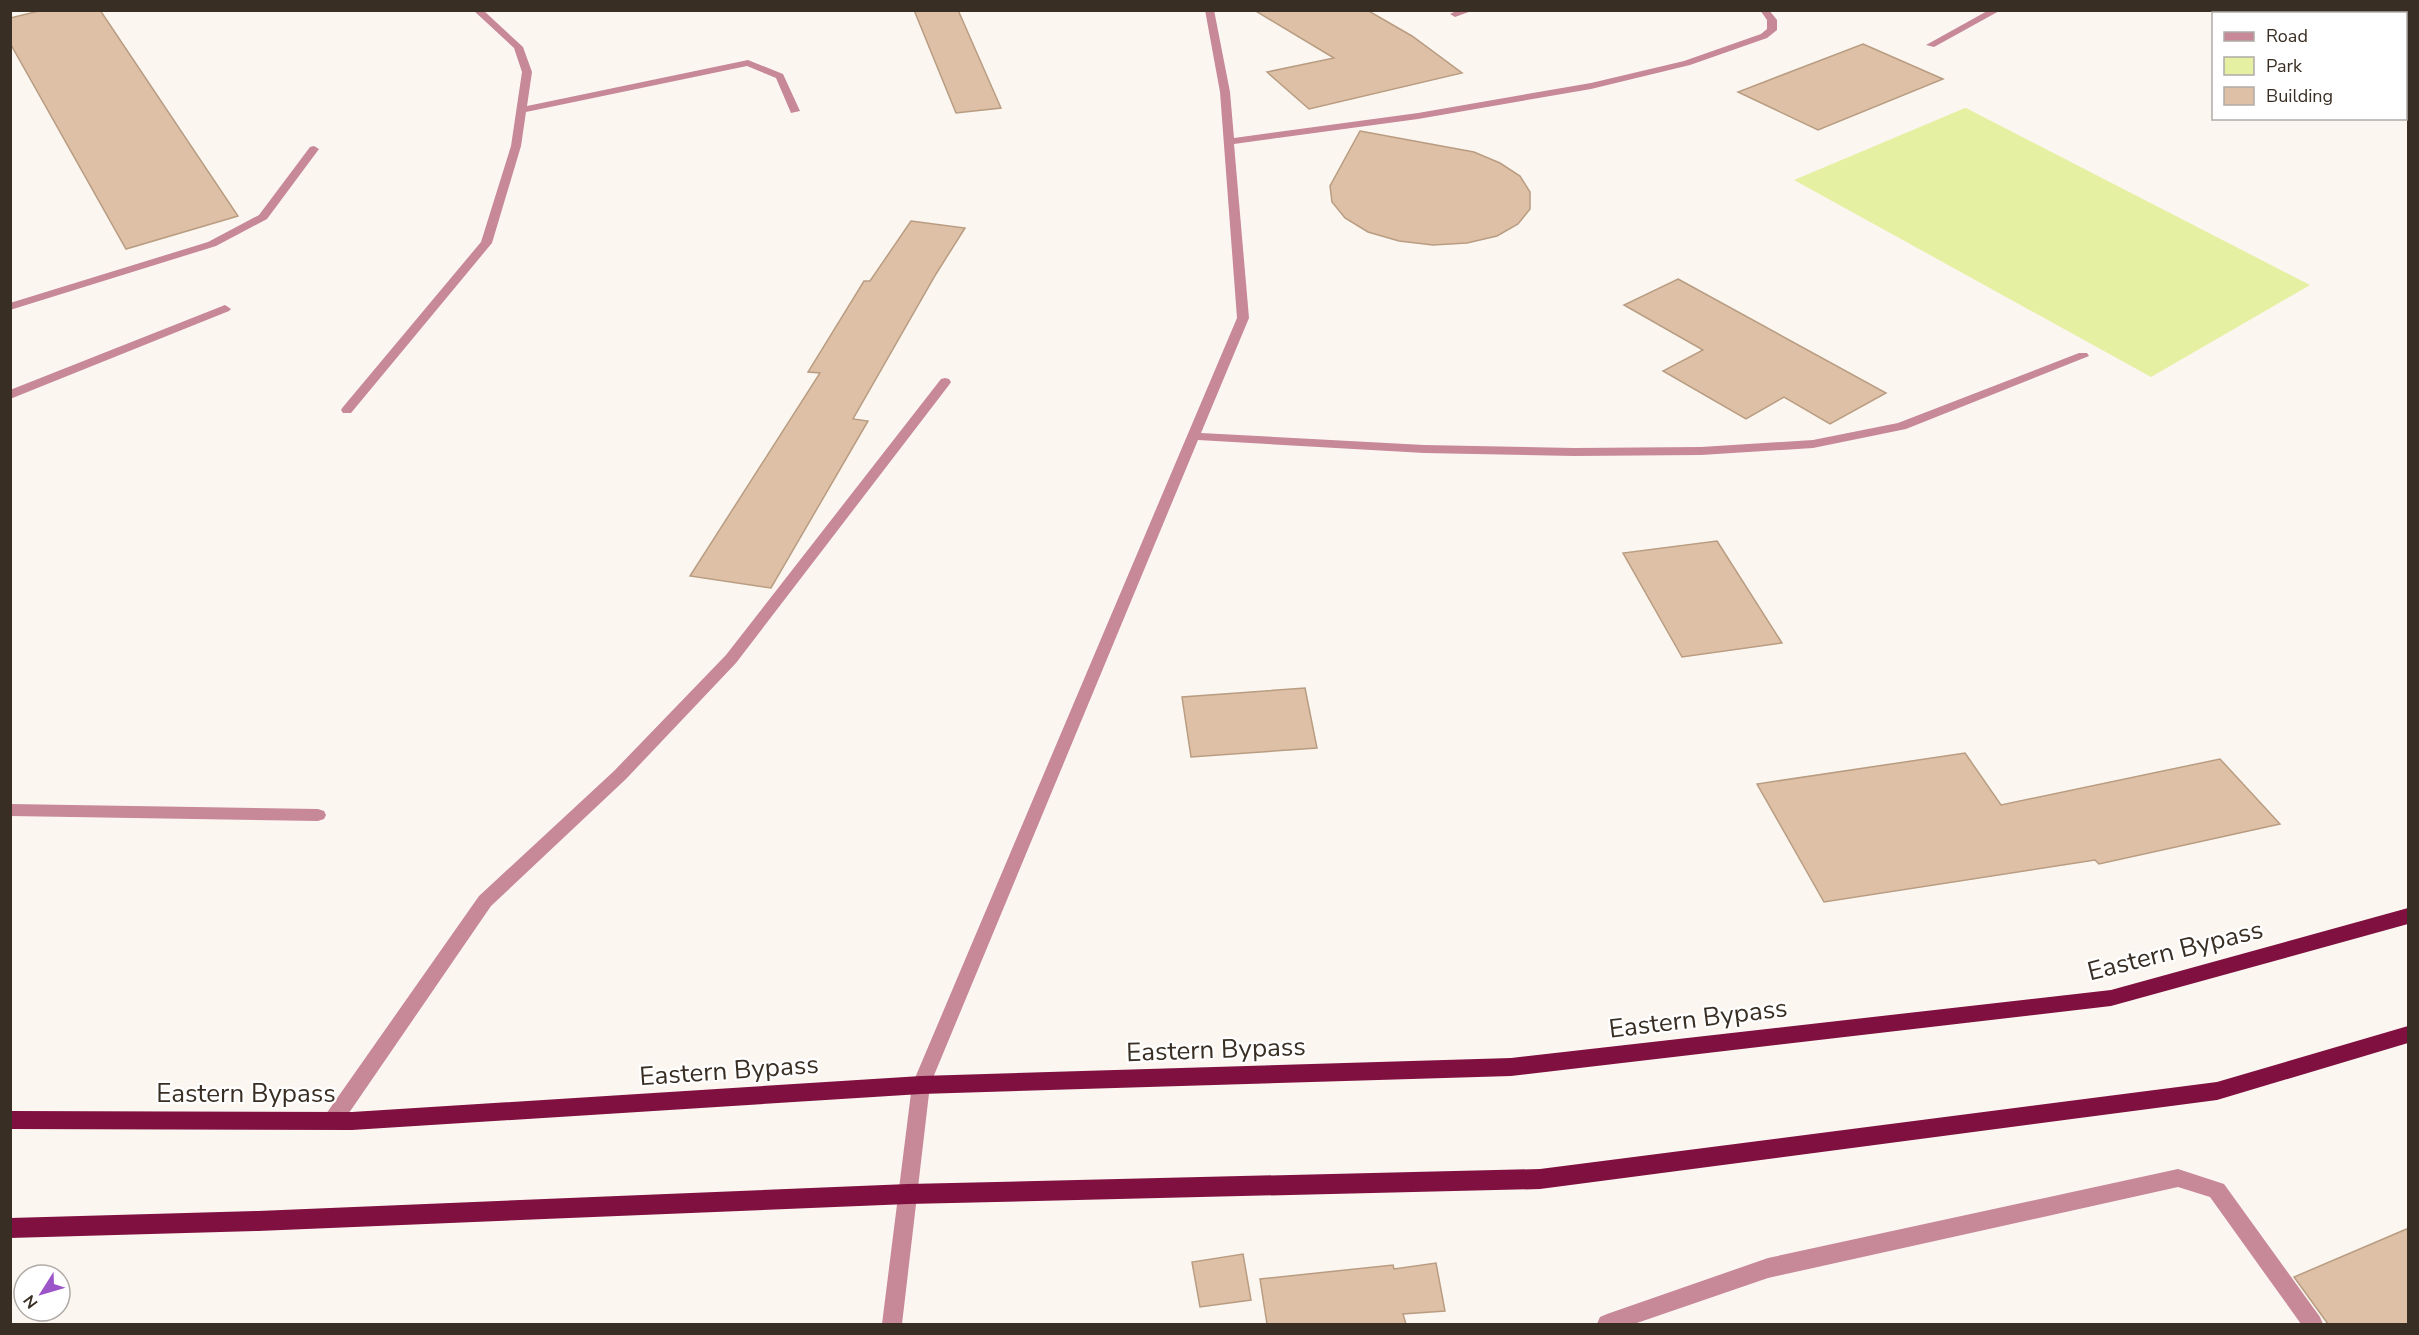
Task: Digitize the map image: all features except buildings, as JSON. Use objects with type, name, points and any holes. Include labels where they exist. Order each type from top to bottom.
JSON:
[{"type":"highway","name":"Eastern Bypass","points":[[10,1120],[352,1121],[921,1085],[1511,1067],[2111,998],[2409,916]]},
{"type":"highway","points":[[10,1228],[258,1221],[908,1194],[1540,1179],[2217,1091],[2409,1035]]},
{"type":"street","points":[[347,410],[486,243],[516,146],[523,110],[526,72],[518,47],[477,10]]},
{"type":"street","points":[[892,1324],[921,1085],[1243,318],[1225,92],[1209,10]]},
{"type":"street","points":[[1455,14],[1470,10]]},
{"type":"street","points":[[1229,142],[1430,114],[1591,86],[1671,67],[1764,36],[1772,30],[1772,20],[1764,10]]},
{"type":"street","points":[[1931,45],[1997,10]]},
{"type":"street","points":[[523,110],[748,63],[780,75],[795,111]]},
{"type":"street","points":[[10,307],[212,244],[236,233],[263,217],[314,149]]},
{"type":"street","points":[[10,395],[225,309]]},
{"type":"street","points":[[1194,436],[1424,449],[1574,452],[1701,451],[1813,444],[1900,426],[2083,356]]},
{"type":"street","points":[[333,1120],[485,901],[620,775],[731,659],[945,382]]},
{"type":"street","points":[[10,810],[318,814]]},
{"type":"street","points":[[1607,1324],[1768,1268],[2178,1178],[2217,1190],[2313,1324]]},
{"type":"green space","points":[[1966,108],[2310,285],[2151,377],[1794,180]]}]
